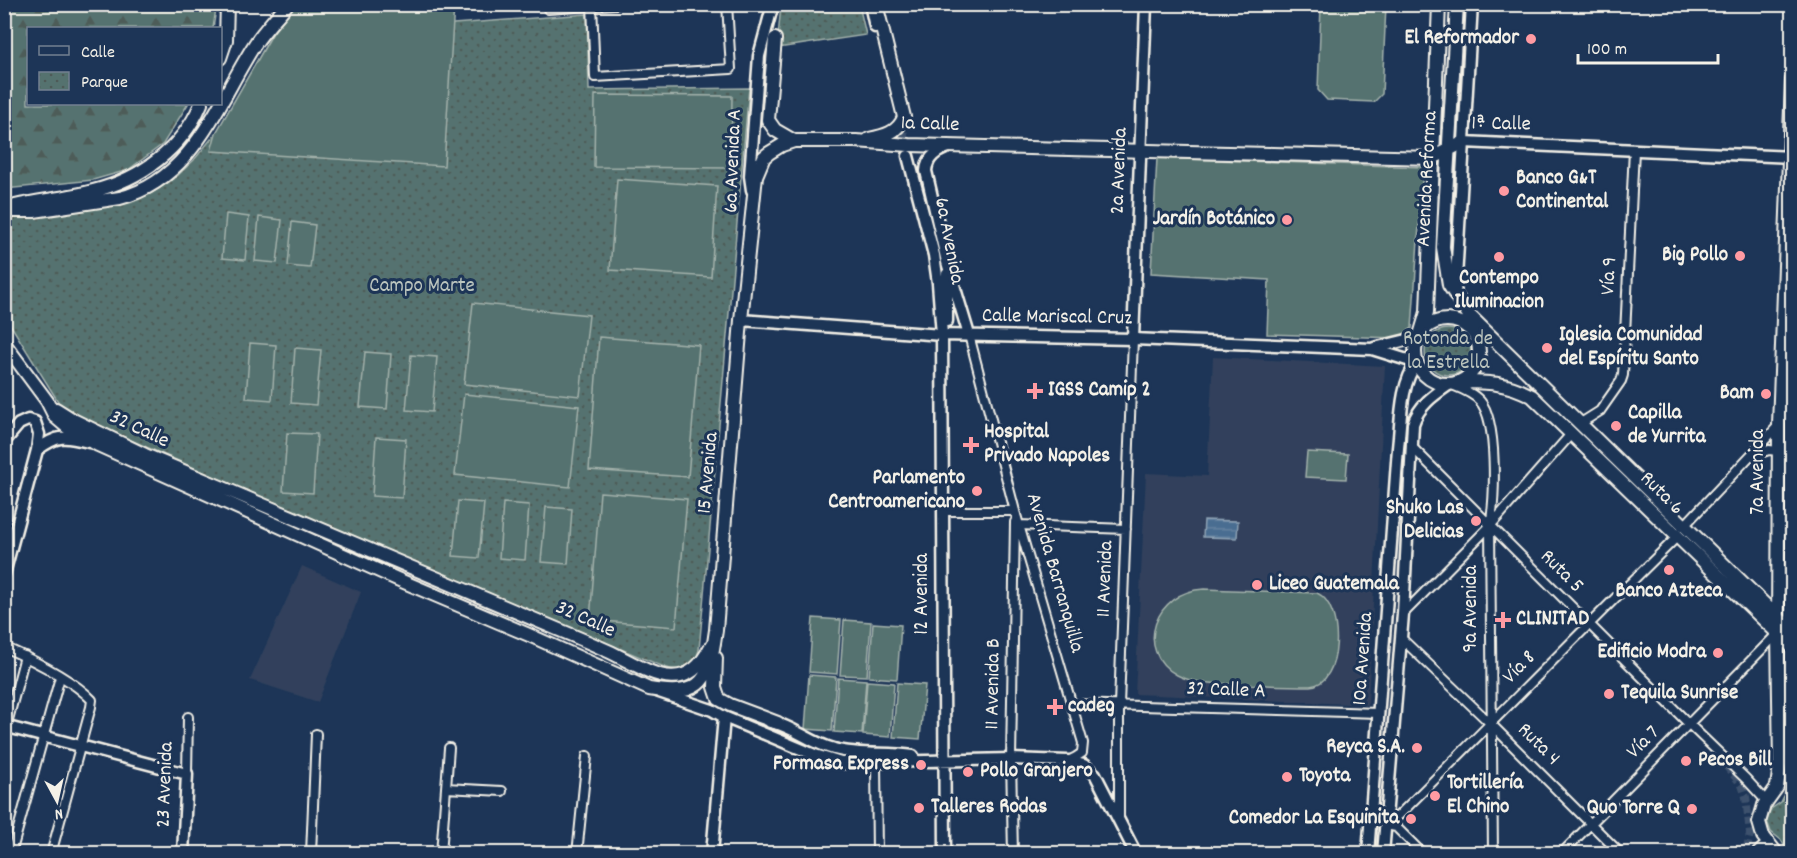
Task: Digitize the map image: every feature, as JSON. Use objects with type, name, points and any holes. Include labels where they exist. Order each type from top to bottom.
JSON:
[{"type":"main road","points":[[222,52],[226,40],[227,4]]},
{"type":"main road","points":[[222,101],[256,42],[287,4]]},
{"type":"main road","name":"6a Avenida A","points":[[741,320],[754,196],[750,176],[759,56],[773,4]]},
{"type":"main road","points":[[870,4],[896,106]]},
{"type":"main road","points":[[856,141],[877,137],[895,130],[904,117],[876,4]]},
{"type":"main road","name":"2a Avenida","points":[[1133,339],[1146,4]]},
{"type":"main road","name":"Avenida Reforma","points":[[1420,335],[1427,312],[1439,4]]},
{"type":"main road","name":"Avenida Reforma","points":[[1457,4],[1443,247],[1449,285],[1455,296],[1468,314],[1493,338]]},
{"type":"main road","points":[[1455,296],[1473,4]]},
{"type":"main road","points":[[775,39],[768,120],[775,130],[794,141]]},
{"type":"main road","name":"7a Avenida","points":[[1777,854],[1761,831],[1759,822],[1761,812],[1777,788],[1780,765],[1778,451],[1791,157],[1792,80]]},
{"type":"main road","points":[[4,209],[93,191],[133,176],[155,163],[178,142],[200,105]]},
{"type":"main road","points":[[4,209],[34,211],[120,198],[147,189],[175,168],[200,139],[220,105]]},
{"type":"main road","name":"1a Calle","points":[[754,196],[757,171],[764,158],[775,149],[794,141],[1140,150]]},
{"type":"main road","name":"1ª Calle","points":[[1140,150],[1433,158],[1464,142],[1791,157]]},
{"type":"main road","name":"Avenida Barranquilla","points":[[952,145],[933,156],[928,161],[926,171],[947,262],[969,335]]},
{"type":"main road","name":"6a Avenida","points":[[908,156],[934,255],[942,335]]},
{"type":"main road","points":[[942,335],[948,320],[947,262]]},
{"type":"main road","points":[[1468,314],[1474,335],[1478,344],[1479,353],[1473,370],[1467,377],[1454,383],[1440,384],[1426,376],[1417,363],[1416,344],[1420,335],[1432,324],[1447,320],[1462,324],[1474,335],[1493,338]]},
{"type":"main road","name":"Calle Mariscal Cruz","points":[[741,320],[942,335],[1133,339],[1372,349],[1417,363]]},
{"type":"main road","name":"15 Avenida","points":[[716,630],[741,320]]},
{"type":"main road","name":"12 Avenida","points":[[942,335],[945,854]]},
{"type":"main road","name":"Calle Mariscal Cruz","points":[[1372,349],[1420,335]]},
{"type":"main road","name":"Ruta 6","points":[[1493,338],[1792,631]]},
{"type":"main road","points":[[4,343],[46,401]]},
{"type":"main road","points":[[1391,355],[1402,365],[1407,381]]},
{"type":"main road","name":"10a Avenida","points":[[1368,854],[1398,448],[1407,381],[1417,363]]},
{"type":"main road","name":"Ruta 6","points":[[1454,383],[1493,382],[1505,384],[1532,396],[1792,647]]},
{"type":"main road","name":"10a Avenida","points":[[1383,854],[1403,614],[1413,424],[1415,416],[1430,398],[1454,383]]},
{"type":"main road","name":"32 Calle","points":[[46,401],[75,421],[145,455],[577,638],[655,675],[680,676],[693,670],[704,658],[716,630]]},
{"type":"main road","name":"32 Calle","points":[[46,401],[55,417],[68,428],[98,445],[649,689],[712,710],[826,759],[841,763],[1068,760]]},
{"type":"main road","points":[[4,442],[23,421],[35,422],[39,434],[37,450],[4,574]]},
{"type":"main road","points":[[37,450],[51,440],[62,437],[98,445]]},
{"type":"main road","name":"7a Avenida","points":[[1792,483],[1792,647]]},
{"type":"main road","points":[[716,630],[715,687],[719,699],[724,703],[778,723]]},
{"type":"main road","name":"32 Calle","points":[[649,689],[664,692],[681,691],[700,683],[709,670],[716,630]]},
{"type":"main road","name":"32 Calle","points":[[712,710],[727,710],[778,723],[813,742],[834,749],[944,760]]},
{"type":"main road","points":[[1380,713],[1388,718],[1390,724],[1384,800],[1386,818]]},
{"type":"main road","points":[[712,854],[724,717]]},
{"type":"main road","points":[[5,730],[45,737],[187,774]]},
{"type":"main road","points":[[1068,760],[1084,765],[1095,774],[1136,854]]},
{"type":"main road","name":"23 Avenida","points":[[183,854],[187,774]]},
{"type":"street","points":[[548,9],[616,4]]},
{"type":"street","points":[[592,5],[595,77],[731,69],[727,4]]},
{"type":"street","name":"Vía 9","points":[[1581,423],[1600,411],[1623,375],[1634,150]]},
{"type":"street","name":"Avenida Barranquilla","points":[[969,335],[1015,513],[1083,743],[1082,753],[1068,760]]},
{"type":"street","name":"11 Avenida","points":[[1119,821],[1119,705],[1133,339]]},
{"type":"street","name":"9a Avenida","points":[[1454,383],[1471,393],[1485,407],[1492,430],[1493,507],[1490,526],[1493,854]]},
{"type":"street","points":[[1685,525],[1779,425]]},
{"type":"street","points":[[1403,614],[1490,526],[1572,433]]},
{"type":"street","name":"Ruta 5","points":[[1412,447],[1767,802]]},
{"type":"street","points":[[1750,456],[1763,451],[1778,451]]},
{"type":"street","points":[[942,511],[1015,513]]},
{"type":"street","name":"11 Avenida B","points":[[1013,854],[1011,759],[1015,513]]},
{"type":"street","points":[[1019,525],[1125,529]]},
{"type":"street","name":"Vía 8","points":[[1386,818],[1398,816],[1677,537]]},
{"type":"street","name":"Vía 7","points":[[1561,854],[1778,633]]},
{"type":"street","name":"Ruta 4","points":[[1401,638],[1621,854]]},
{"type":"street","points":[[4,647],[25,656],[60,677],[92,700],[51,854]]},
{"type":"street","points":[[5,730],[25,656]]},
{"type":"street","points":[[11,854],[60,677]]},
{"type":"street","name":"32 Calle A","points":[[1072,704],[1380,713]]},
{"type":"street","name":"23 Avenida","points":[[187,774],[188,717]]},
{"type":"street","points":[[311,854],[316,734]]},
{"type":"street","name":"Ruta 5","points":[[1712,746],[1718,756]]},
{"type":"street","points":[[441,854],[449,748]]},
{"type":"street","points":[[577,854],[586,756]]},
{"type":"street","points":[[876,762],[877,854]]},
{"type":"street","points":[[446,788],[502,791]]},
{"type":"street","points":[[1386,818],[1423,854]]},
{"type":"street","points":[[1755,854],[1768,842]]},
{"type":"shaded area","name":"Liceo Guatemala","points":[[1213,357],[1385,366],[1368,705],[1135,694],[1146,473],[1207,476]]},
{"type":"shaded area","points":[[1204,520],[1238,521],[1237,538],[1203,537]]},
{"type":"shaded area","points":[[302,566],[361,592],[318,702],[250,680]]},
{"type":"green space","points":[[213,4],[216,9],[213,27],[27,27],[27,105],[187,105],[163,144],[128,170],[93,180],[5,189],[5,5]]},
{"type":"green space","name":"Campo Marte","points":[[295,5],[453,24],[587,14],[589,90],[749,88],[699,650],[694,661],[686,667],[670,669],[664,667],[327,526],[73,414],[59,403],[5,316],[4,219],[119,204],[150,194],[174,179],[194,160],[216,133],[281,19]]},
{"type":"green space","points":[[295,5],[454,5],[444,166],[211,151],[216,133],[281,19]]},
{"type":"green space","points":[[781,5],[859,5],[866,35],[777,48]]},
{"type":"green space","points":[[1321,5],[1386,5],[1382,94],[1374,102],[1327,100],[1318,90]]},
{"type":"green space","points":[[595,95],[732,96],[731,168],[594,167]]},
{"type":"green space","name":"Jardín Botánico","points":[[1157,158],[1423,167],[1412,328],[1398,338],[1267,334],[1269,280],[1151,273]]},
{"type":"green space","points":[[617,179],[717,186],[711,277],[610,270]]},
{"type":"green space","points":[[226,214],[249,217],[245,260],[222,258]]},
{"type":"green space","points":[[259,217],[282,220],[277,263],[255,261]]},
{"type":"green space","points":[[292,222],[315,225],[310,268],[288,266]]},
{"type":"green space","points":[[473,303],[589,315],[580,396],[464,384]]},
{"type":"green space","name":"Rotonda de la Estrella","points":[[1453,329],[1465,335],[1470,343],[1470,361],[1465,369],[1457,374],[1443,375],[1431,369],[1426,361],[1425,347],[1431,335],[1439,330]]},
{"type":"green space","points":[[599,337],[699,345],[688,477],[589,470]]},
{"type":"green space","points":[[250,343],[276,345],[272,400],[246,398]]},
{"type":"green space","points":[[295,348],[321,350],[316,405],[291,403]]},
{"type":"green space","points":[[365,352],[391,354],[387,409],[360,407]]},
{"type":"green space","points":[[411,355],[437,357],[432,412],[406,410]]},
{"type":"green space","points":[[464,394],[579,406],[570,487],[455,475]]},
{"type":"green space","points":[[287,433],[317,434],[313,493],[283,491]]},
{"type":"green space","points":[[376,437],[406,439],[402,498],[372,496]]},
{"type":"green space","points":[[1307,452],[1348,454],[1346,479],[1305,477]]},
{"type":"green space","points":[[600,492],[687,499],[676,627],[590,620]]},
{"type":"green space","points":[[458,501],[484,503],[479,558],[453,556]]},
{"type":"green space","points":[[503,503],[529,505],[525,560],[499,558]]},
{"type":"green space","points":[[546,507],[572,509],[568,564],[541,562]]},
{"type":"green space","points":[[1204,589],[1317,593],[1326,600],[1336,627],[1334,659],[1329,673],[1321,682],[1310,686],[1208,683],[1177,675],[1164,664],[1156,652],[1153,638],[1156,624],[1162,611],[1173,600],[1187,592]]},
{"type":"green space","points":[[813,618],[841,620],[837,674],[809,672]]},
{"type":"green space","points":[[844,620],[871,622],[867,676],[840,675]]},
{"type":"green space","points":[[873,623],[901,625],[897,679],[869,677]]},
{"type":"green space","points":[[809,675],[836,677],[832,731],[805,729]]},
{"type":"green space","points":[[838,678],[866,680],[862,734],[834,732]]},
{"type":"green space","points":[[867,681],[894,683],[890,737],[863,735]]},
{"type":"green space","points":[[897,683],[925,685],[920,739],[893,737]]},
{"type":"green space","points":[[1788,788],[1793,821],[1789,854],[1781,840],[1771,832],[1767,821],[1771,809],[1781,802]]},
{"type":"tunnel","points":[[899,118],[907,152]]},
{"type":"tunnel","points":[[1718,756],[1742,785],[1746,797],[1750,834],[1748,844],[1742,854]]},
{"type":"place","name":"El Reformador","points":[[1531,39]]},
{"type":"place","name":"Banco G&T Continental","points":[[1504,191]]},
{"type":"place","name":"Jardín Botánico","points":[[1287,220]]},
{"type":"place","name":"Big Pollo","points":[[1740,256]]},
{"type":"place","name":"Contempo Iluminacion","points":[[1499,257]]},
{"type":"place","name":"Iglesia Comunidad del Espíritu Santo","points":[[1547,348]]},
{"type":"place","name":"IGSS Camip 2","points":[[1035,391]]},
{"type":"place","name":"Bam","points":[[1766,394]]},
{"type":"place","name":"Capilla de Yurrita","points":[[1616,426]]},
{"type":"place","name":"Hospital Privado Napoles","points":[[971,445]]},
{"type":"place","name":"Parlamento Centroamericano","points":[[977,491]]},
{"type":"place","name":"Shuko Las Delicias","points":[[1476,521]]},
{"type":"place","name":"Banco Azteca","points":[[1669,570]]},
{"type":"place","name":"Liceo Guatemala","points":[[1257,585]]},
{"type":"place","name":"CLINITAD","points":[[1503,620]]},
{"type":"place","name":"Edificio Modra","points":[[1718,653]]},
{"type":"place","name":"Tequila Sunrise","points":[[1609,694]]},
{"type":"place","name":"cadeg","points":[[1055,707]]},
{"type":"place","name":"Reyca S.A.","points":[[1417,748]]},
{"type":"place","name":"Pecos Bill","points":[[1686,761]]},
{"type":"place","name":"Formasa Express","points":[[921,765]]},
{"type":"place","name":"Pollo Granjero","points":[[968,772]]},
{"type":"place","name":"Toyota","points":[[1287,777]]},
{"type":"place","name":"Tortillería El Chino","points":[[1435,796]]},
{"type":"place","name":"Talleres Rodas","points":[[919,808]]},
{"type":"place","name":"Quo Torre Q","points":[[1692,809]]},
{"type":"place","name":"Comedor La Esquinita","points":[[1411,819]]}]
